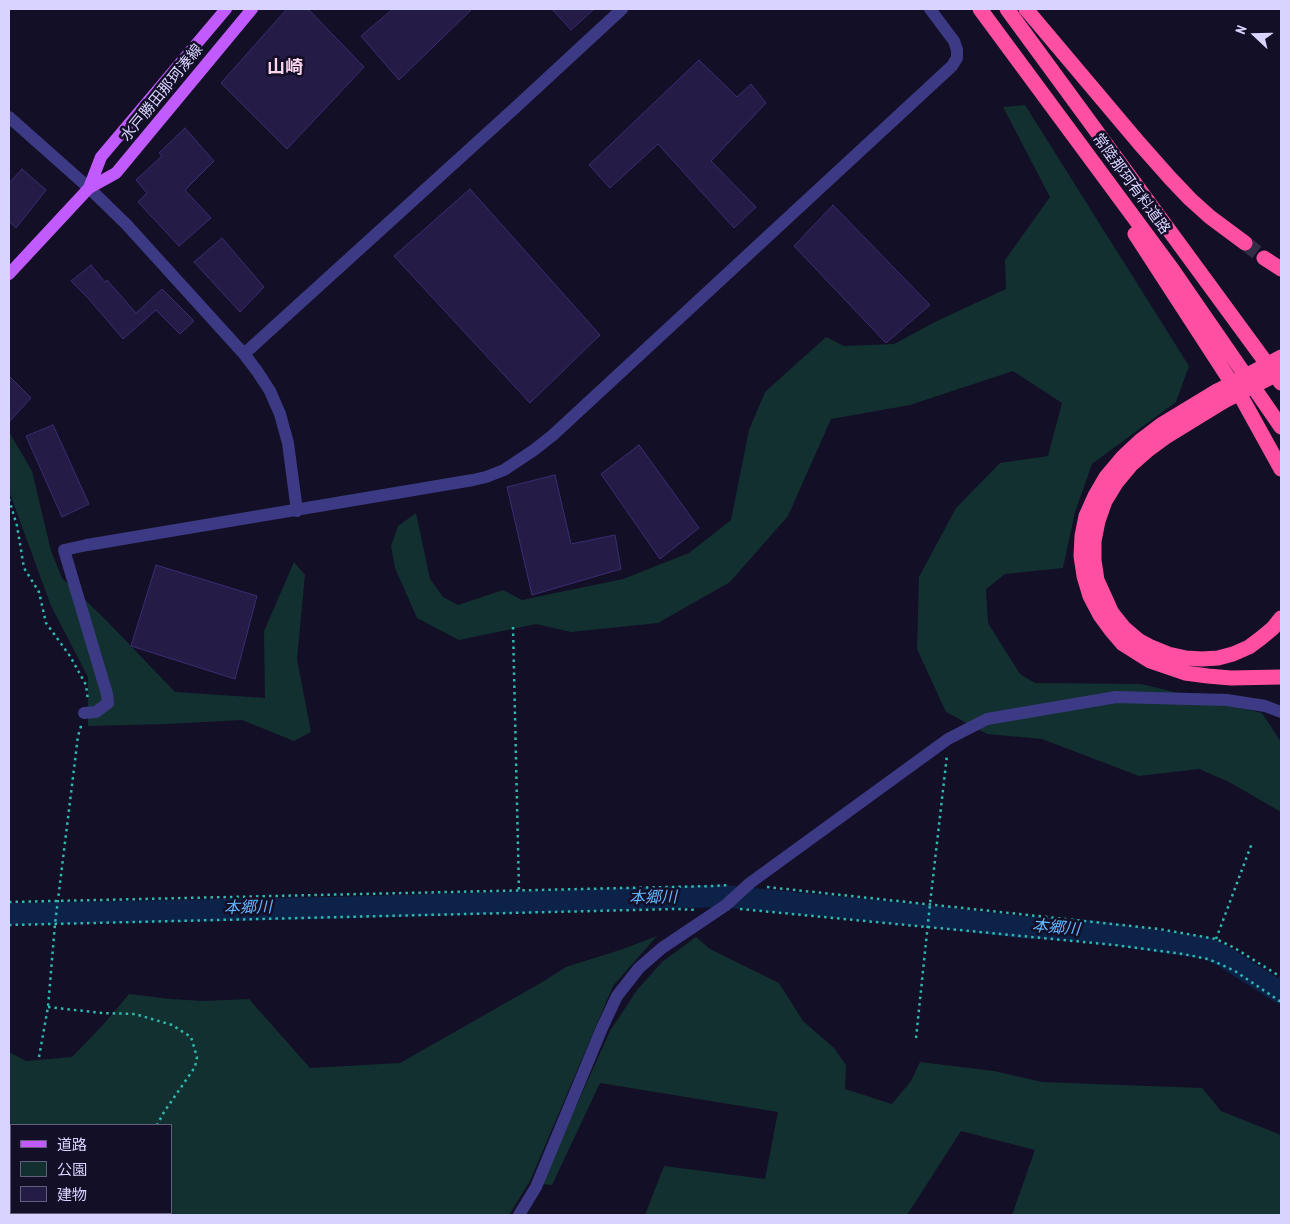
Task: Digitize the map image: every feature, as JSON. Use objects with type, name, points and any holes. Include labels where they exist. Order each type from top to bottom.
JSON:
[{"type":"highway","name":"常陸那珂有料道路","points":[[980,9],[1172,269],[1281,427]]},
{"type":"highway","name":"常陸那珂有料道路","points":[[1007,9],[1278,366],[1281,383]]},
{"type":"highway","points":[[1026,9],[1170,178],[1210,217],[1245,243]]},
{"type":"highway","points":[[1068,127],[1165,282],[1244,402],[1281,469]]},
{"type":"highway","points":[[1264,258],[1281,270]]},
{"type":"highway","points":[[1278,366],[1221,396],[1161,424],[1122,458],[1106,477],[1086,516],[1081,556],[1090,596],[1100,615],[1123,644],[1150,661],[1185,673],[1208,676],[1231,678],[1281,677]]},
{"type":"highway","points":[[1221,396],[1130,465],[1116,483],[1105,502],[1098,521],[1094,542],[1097,580],[1112,613],[1124,628],[1138,640],[1151,647],[1168,654],[1186,658],[1218,658],[1233,654],[1249,647],[1273,628],[1281,618]]},
{"type":"main road","name":"水戸勝田那珂湊線","points":[[89,188],[101,158],[226,9]]},
{"type":"main road","name":"水戸勝田那珂湊線","points":[[9,274],[89,188],[116,173],[252,9]]},
{"type":"street","points":[[244,354],[622,9]]},
{"type":"street","points":[[84,713],[96,712],[108,703],[107,694],[64,550],[479,479],[504,470],[554,435],[952,66],[957,58],[954,41],[930,9]]},
{"type":"street","points":[[9,117],[89,188],[126,224],[244,354],[270,391],[280,414],[288,443],[297,511]]},
{"type":"street","points":[[519,1215],[536,1187],[617,996],[639,968],[662,948],[721,907],[948,739],[987,719],[1116,697],[1227,700],[1265,706],[1281,712]]},
{"type":"path","points":[[9,499],[17,526],[24,568],[39,592],[46,623],[70,656],[86,684],[88,701],[78,736],[55,924],[48,1007],[39,1057]]},
{"type":"path","points":[[513,627],[519,891]]},
{"type":"path","points":[[916,1038],[948,739]]},
{"type":"path","points":[[1216,939],[1252,843]]},
{"type":"path","points":[[9,902],[747,886],[1159,929],[1216,939],[1233,947],[1281,977]]},
{"type":"path","points":[[9,925],[721,907]]},
{"type":"path","points":[[739,909],[1115,945],[1183,954],[1208,959],[1235,971],[1281,1002]]},
{"type":"path","points":[[48,1007],[102,1013],[135,1014],[172,1025],[191,1037],[196,1057],[195,1068],[158,1124]]},
{"type":"green space","points":[[1025,105],[1189,366],[1176,402],[1092,464],[1075,512],[1063,568],[1005,574],[986,589],[988,623],[1020,674],[1035,683],[1141,684],[1262,713],[1281,742],[1281,812],[1229,782],[1199,769],[1139,776],[1042,739],[987,734],[946,712],[917,649],[919,577],[956,508],[1000,463],[1048,456],[1062,403],[1013,371],[910,405],[831,419],[788,516],[730,582],[658,623],[571,632],[536,624],[459,640],[417,618],[395,568],[391,546],[398,526],[416,513],[430,579],[443,597],[458,605],[503,590],[522,600],[623,579],[689,553],[731,520],[749,430],[765,392],[826,337],[844,346],[894,344],[937,321],[1006,289],[1005,260],[1050,197],[1003,107]]},
{"type":"green space","points":[[9,432],[32,471],[51,551],[62,578],[104,618],[175,692],[265,698],[264,631],[294,562],[305,575],[297,659],[311,732],[294,741],[242,720],[88,726],[88,677],[51,606],[9,491]]},
{"type":"green space","points":[[657,936],[613,986],[530,1181],[509,1215],[9,1215],[9,1052],[26,1061],[72,1057],[129,994],[203,1001],[249,999],[310,1068],[400,1063],[566,967]]},
{"type":"green space","points":[[696,937],[710,949],[779,983],[803,1021],[834,1048],[846,1065],[845,1089],[892,1104],[911,1081],[920,1062],[994,1071],[1042,1082],[1202,1088],[1221,1111],[1281,1135],[1281,1215],[1012,1215],[1035,1150],[961,1131],[907,1215],[645,1215],[664,1166],[765,1179],[778,1112],[600,1083],[552,1185],[541,1184],[610,1031],[637,990],[662,962]]},
{"type":"building","points":[[287,9],[308,9],[364,67],[287,149],[221,83]]},
{"type":"building","points":[[393,9],[472,9],[399,80],[361,36]]},
{"type":"building","points":[[552,9],[594,9],[571,30]]},
{"type":"building","points":[[699,60],[737,97],[751,84],[766,103],[711,161],[756,207],[734,228],[658,144],[610,188],[589,165]]},
{"type":"building","points":[[185,128],[214,161],[185,190],[211,218],[179,246],[138,202],[147,193],[136,180],[162,156],[159,153]]},
{"type":"building","points":[[22,169],[46,190],[16,228],[9,221],[9,183]]},
{"type":"building","points":[[470,189],[600,335],[530,403],[394,256]]},
{"type":"building","points":[[833,205],[930,305],[886,343],[794,246]]},
{"type":"building","points":[[222,238],[264,287],[240,312],[194,262]]},
{"type":"building","points":[[91,265],[136,313],[162,289],[194,321],[180,334],[156,310],[123,339],[71,281]]},
{"type":"building","points":[[9,376],[31,398],[9,422]]},
{"type":"building","points":[[53,425],[89,504],[62,517],[26,436]]},
{"type":"building","points":[[639,445],[699,528],[660,559],[601,474]]},
{"type":"building","points":[[555,475],[571,544],[615,535],[621,569],[532,595],[507,487]]},
{"type":"building","points":[[156,565],[257,596],[235,679],[131,646]]},
{"type":"waterway","name":"本郷川","points":[[9,914],[329,908],[722,896],[1021,927],[1090,931],[1206,948],[1223,956],[1281,993]]},
{"type":"tunnel","points":[[1245,243],[1264,258]]},
{"type":"district","name":"山崎","points":[[285,68]]}]
